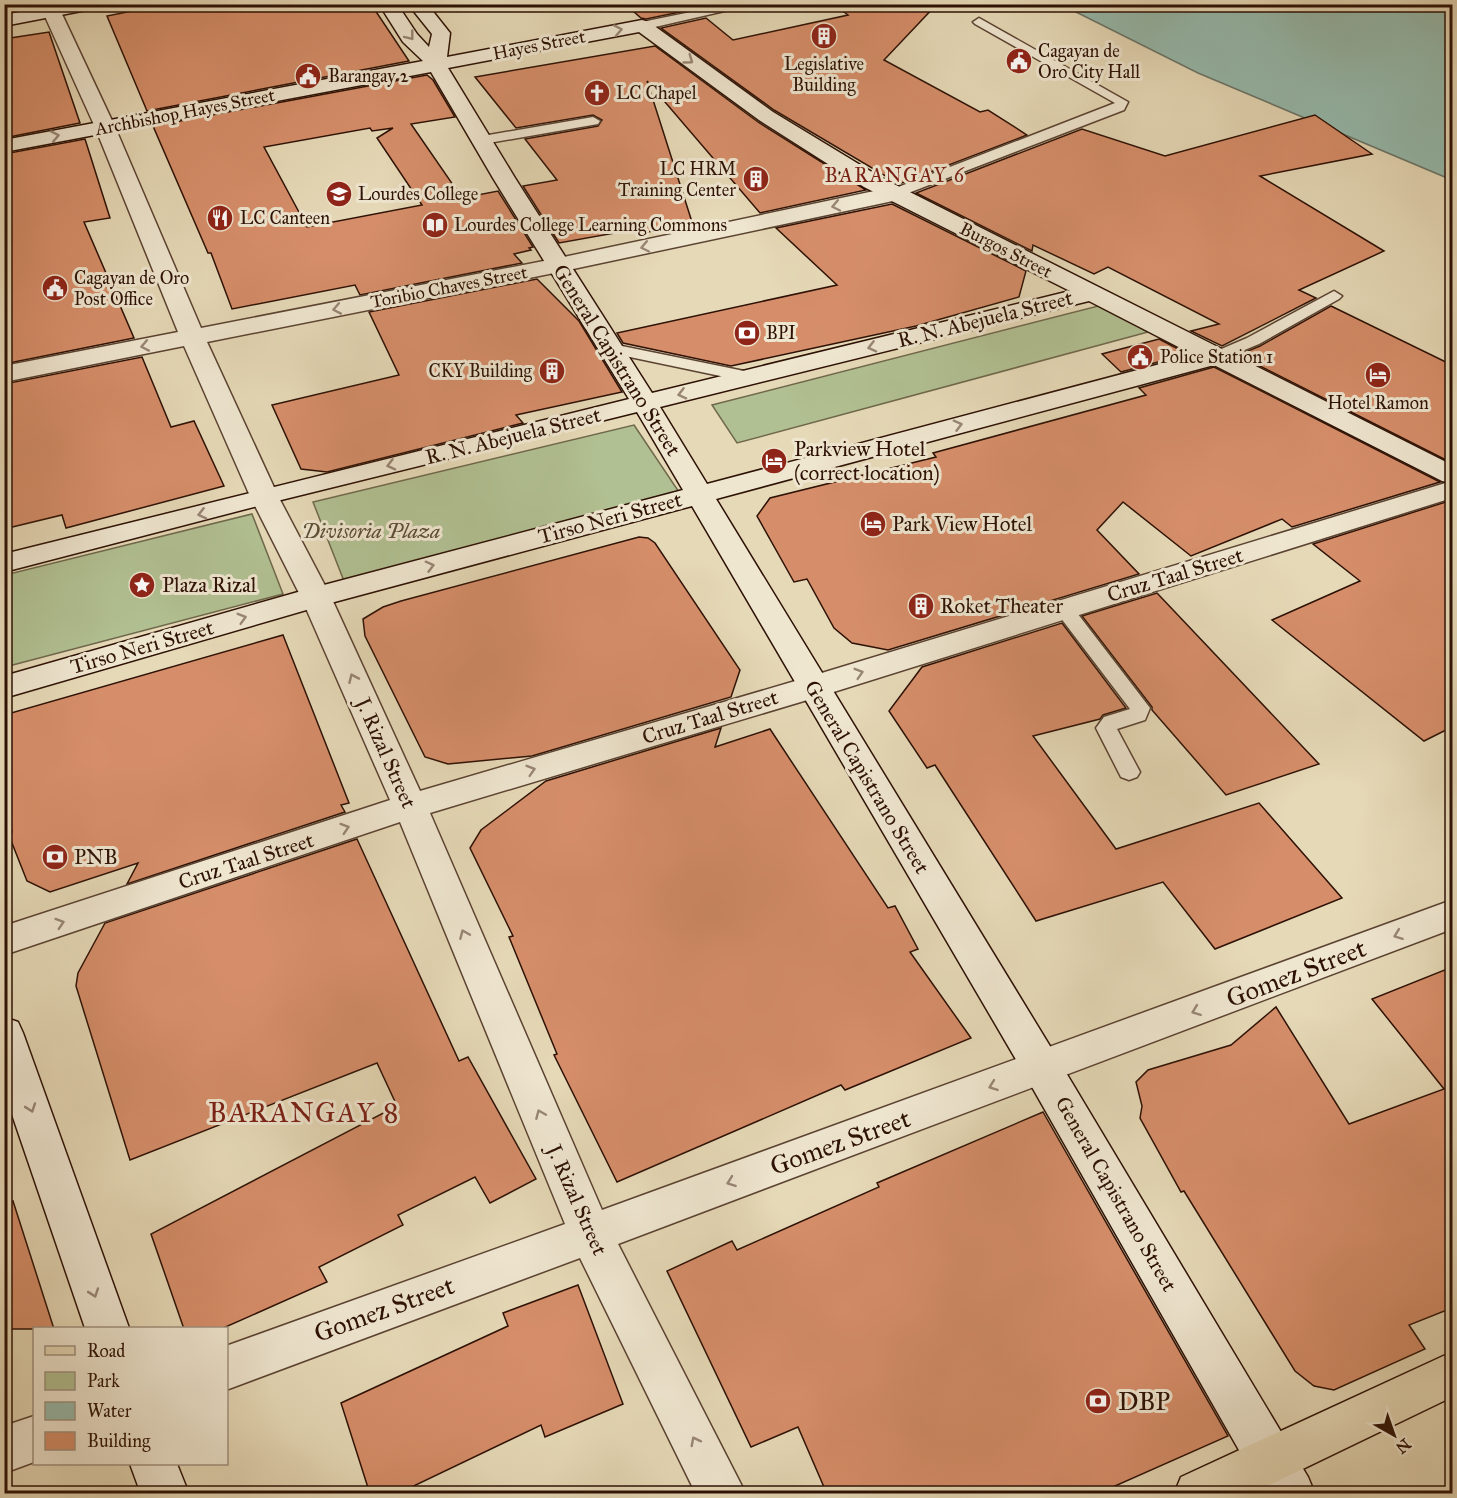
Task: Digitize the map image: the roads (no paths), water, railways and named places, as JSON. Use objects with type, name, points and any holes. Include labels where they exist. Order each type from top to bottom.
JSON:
[{"type":"main road","points":[[1198,1494],[1281,1476],[1452,1374]]},
{"type":"street","name":"General Capistrano Street","points":[[388,4],[410,38],[436,64],[504,178],[645,403],[1042,1068],[1281,1476]]},
{"type":"street","points":[[417,4],[441,33],[436,64]]},
{"type":"street","points":[[4,21],[78,7]]},
{"type":"street","name":"J. Rizal Street","points":[[78,7],[105,127],[192,337],[264,496],[316,597],[410,806],[590,1233],[722,1494]]},
{"type":"street","name":"Hayes Street","points":[[436,64],[642,26]]},
{"type":"street","name":"Burgos Street","points":[[642,26],[766,116],[893,194],[1452,475]]},
{"type":"street","name":"Archbishop Hayes Street","points":[[4,146],[436,64]]},
{"type":"street","name":"Toribio Chaves Street","points":[[4,374],[559,265],[893,194]]},
{"type":"street","name":"R. N. Abejuela Street","points":[[4,563],[264,496],[1092,293]]},
{"type":"street","name":"Tirso Neri Street","points":[[4,687],[316,597],[1218,356]]},
{"type":"street","name":"Cruz Taal Street","points":[[4,941],[410,806],[813,687],[1452,489]]},
{"type":"street","name":"Gomez Street","points":[[228,1367],[1042,1068],[1452,914]]},
{"type":"street","points":[[4,1033],[106,1327]]},
{"type":"street","points":[[4,1450],[33,1439]]},
{"type":"street","points":[[154,1465],[165,1494]]},
{"type":"lane","points":[[642,26],[750,4]]},
{"type":"lane","points":[[893,194],[1119,107],[1122,102],[979,22]]},
{"type":"lane","points":[[483,140],[593,121]]},
{"type":"lane","points":[[1218,356],[1253,341],[1334,296]]},
{"type":"lane","points":[[612,349],[749,377]]},
{"type":"lane","points":[[1064,609],[1140,708],[1138,715],[1111,722],[1106,728],[1129,772]]},
{"type":"water","points":[[1062,5],[1452,5],[1452,180],[1198,73]]},
{"type":"place","name":"Legislative Building","points":[[824,36]]},
{"type":"place","name":"Cagayan de Oro City Hall","points":[[1019,61]]},
{"type":"place","name":"Barangay 2","points":[[308,76]]},
{"type":"place","name":"LC Chapel","points":[[597,93]]},
{"type":"place","name":"LC HRM Training Center","points":[[756,179]]},
{"type":"place","name":"Lourdes College","points":[[339,194]]},
{"type":"place","name":"LC Canteen","points":[[220,218]]},
{"type":"place","name":"Lourdes College Learning Commons","points":[[435,225]]},
{"type":"place","name":"Cagayan de Oro Post Office","points":[[55,288]]},
{"type":"place","name":"BPI","points":[[747,333]]},
{"type":"place","name":"Police Station 1","points":[[1140,357]]},
{"type":"place","name":"CKY Building","points":[[552,371]]},
{"type":"place","name":"Hotel Ramon","points":[[1378,375]]},
{"type":"place","name":"Parkview Hotel (correct location)","points":[[774,461]]},
{"type":"place","name":"Park View Hotel","points":[[873,524]]},
{"type":"place","name":"Plaza Rizal","points":[[142,585]]},
{"type":"place","name":"Roket Theater","points":[[921,606]]},
{"type":"place","name":"PNB","points":[[55,857]]},
{"type":"place","name":"DBP","points":[[1098,1401]]},
{"type":"district","name":"BARANGAY 6","points":[[895,175]]},
{"type":"district","name":"BARANGAY 8","points":[[304,1112]]},
{"type":"park label","name":"Divisoria Plaza","points":[[371,531]]}]
